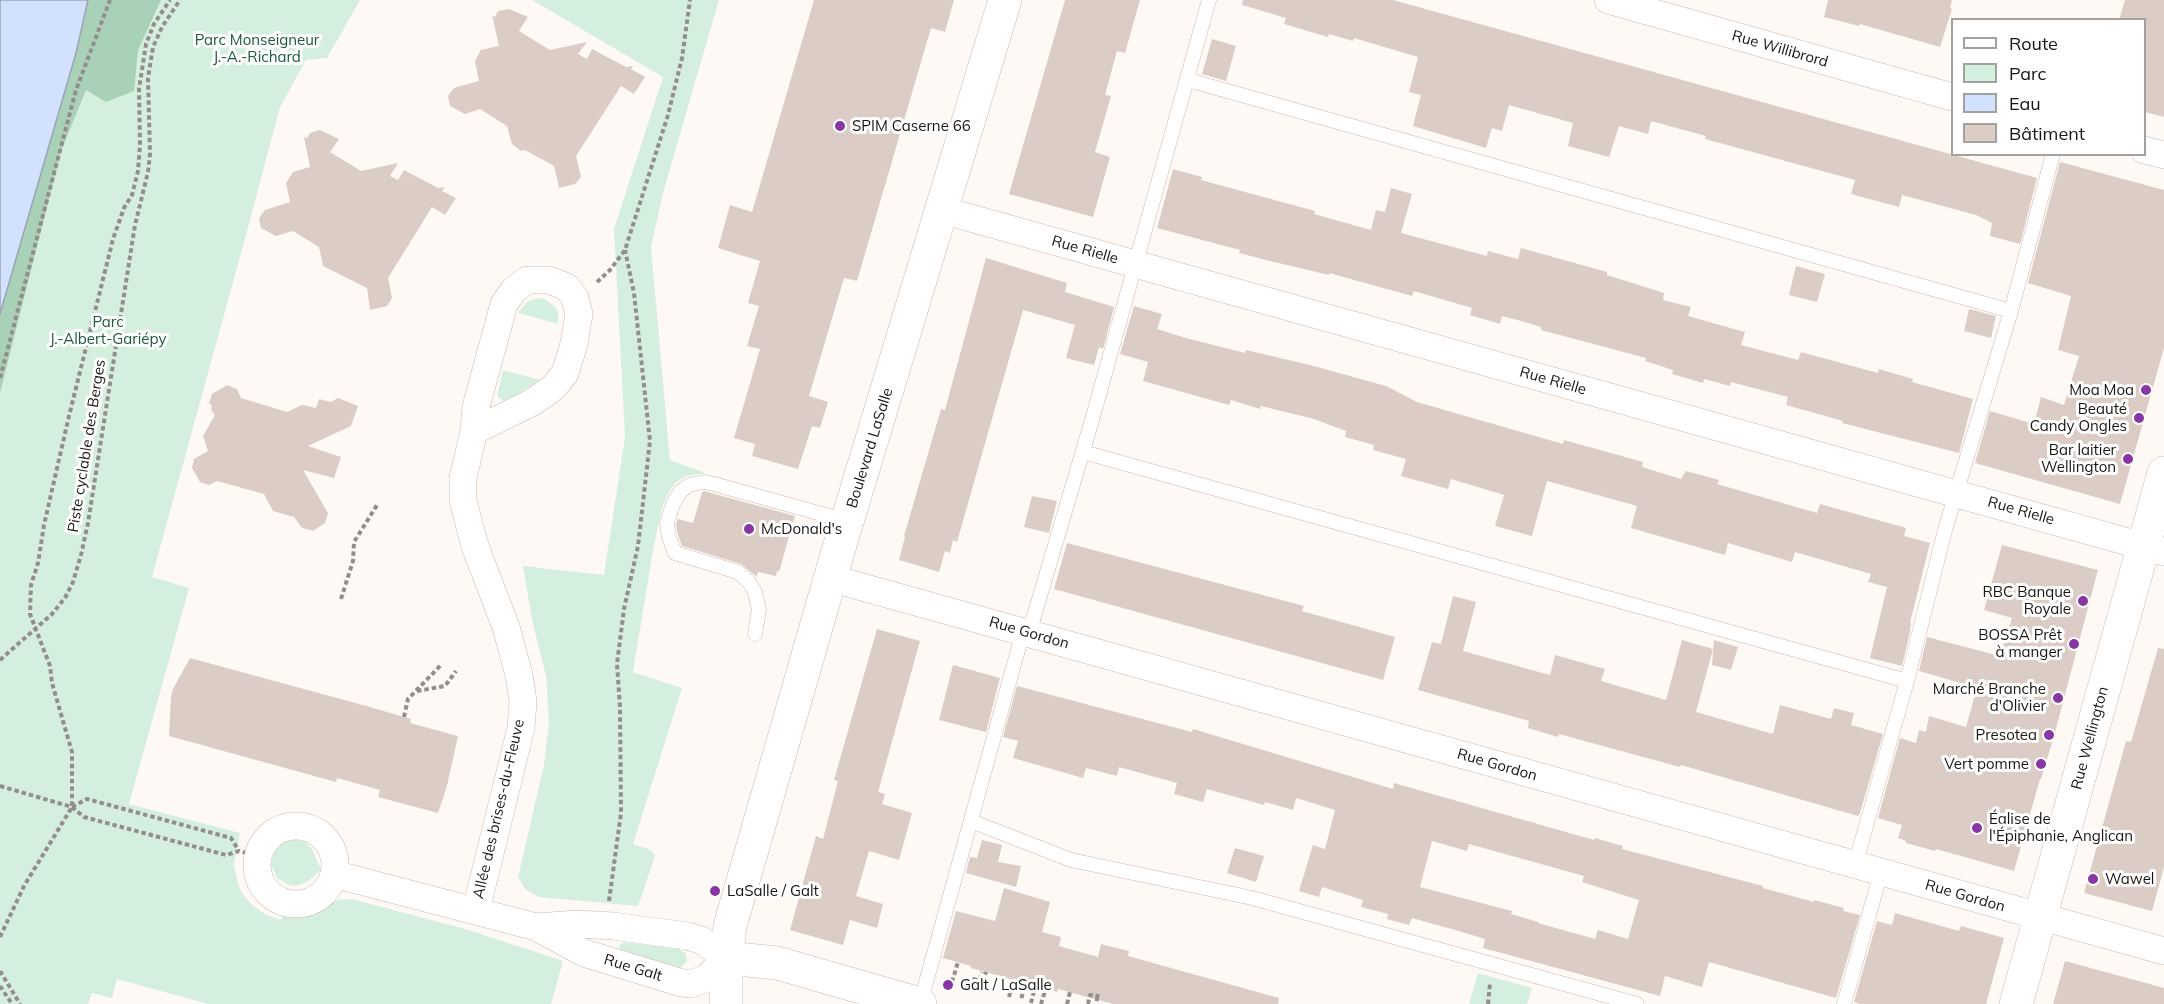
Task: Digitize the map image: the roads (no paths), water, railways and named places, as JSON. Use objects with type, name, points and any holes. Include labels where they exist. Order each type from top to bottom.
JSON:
[{"type":"main road","name":"Boulevard LaSalle","points":[[726,1004],[726,958],[730,926],[831,578],[1005,0]]},
{"type":"main road","name":"Rue Wellington","points":[[2016,1004],[2040,917],[2154,549],[2164,472]]},
{"type":"main road","points":[[726,958],[777,963],[920,1004]]},
{"type":"street","name":"Rue Willibrord","points":[[1608,0],[1951,96]]},
{"type":"street","points":[[2146,150],[2164,155]]},
{"type":"street","name":"Rue Rielle","points":[[942,210],[2154,549]]},
{"type":"street","name":"Allée des brises-du-Fleuve","points":[[474,431],[533,402],[554,387],[566,373],[579,314],[575,298],[567,287],[549,280],[527,280],[514,290],[504,304],[476,407],[474,431],[463,478],[463,500],[476,549],[508,637],[519,675],[523,700],[522,728],[476,910]]},
{"type":"street","name":"Rue Gordon","points":[[831,578],[2164,951]]},
{"type":"street","points":[[301,826],[314,830],[325,838],[332,849],[335,860],[334,874],[328,888],[318,897],[304,903],[290,904],[277,899],[267,891],[248,854],[274,833],[288,827],[301,826]]},
{"type":"street","name":"Rue Galt","points":[[334,874],[536,927],[584,952],[682,984],[699,983],[726,958],[701,940],[687,936],[613,926],[579,924],[536,927]]},
{"type":"lane","points":[[920,1004],[1026,633],[1083,452],[1209,0]]},
{"type":"lane","points":[[1188,80],[2011,311]]},
{"type":"lane","points":[[1855,865],[1907,681],[1928,594],[2011,311],[2052,156]]},
{"type":"lane","points":[[1083,452],[1907,681]]},
{"type":"lane","points":[[755,634],[759,610],[755,591],[749,582],[738,572],[675,553],[667,523],[673,504],[681,491],[689,485],[704,482],[848,521]]},
{"type":"lane","points":[[971,821],[1071,860],[1252,898],[1637,1004]]},
{"type":"lane","points":[[1844,1004],[1881,872]]},
{"type":"water","points":[[0,0],[88,0],[76,53],[0,314]]},
{"type":"place","name":"SPIM Caserne 66","points":[[840,126]]},
{"type":"place","name":"Moa Moa","points":[[2146,390]]},
{"type":"place","name":"Beauté Candy Ongles","points":[[2139,418]]},
{"type":"place","name":"Bar laitier Wellington","points":[[2128,459]]},
{"type":"place","name":"McDonald's","points":[[749,529]]},
{"type":"place","name":"RBC Banque Royale","points":[[2083,601]]},
{"type":"place","name":"BOSSA Prêt à manger","points":[[2074,644]]},
{"type":"place","name":"Marché Branche d'Olivier","points":[[2058,698]]},
{"type":"place","name":"Presotea","points":[[2049,735]]},
{"type":"place","name":"Vert pomme","points":[[2041,764]]},
{"type":"place","name":"Église de l'Épiphanie, Anglican","points":[[1977,828]]},
{"type":"place","name":"Wawel","points":[[2093,879]]},
{"type":"place","name":"LaSalle / Galt","points":[[715,891]]},
{"type":"place","name":"Galt / LaSalle","points":[[948,985]]},
{"type":"park label","name":"Parc Monseigneur J.-A.-Richard","points":[[257,48]]},
{"type":"park label","name":"Parc J.-Albert-Gariépy","points":[[108,330]]}]
